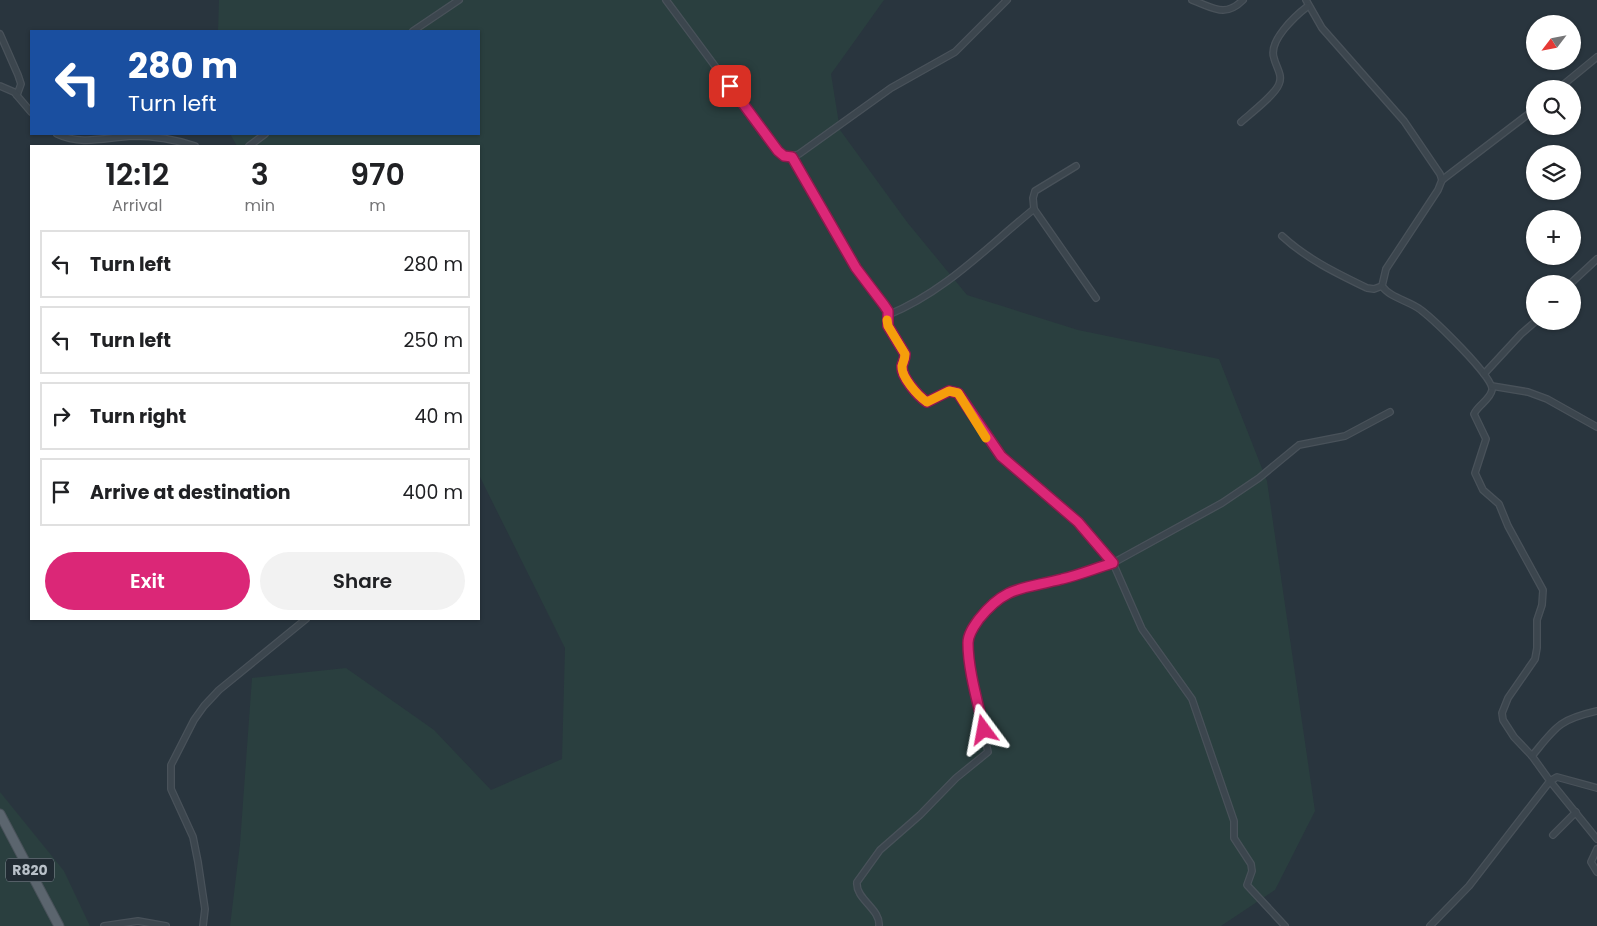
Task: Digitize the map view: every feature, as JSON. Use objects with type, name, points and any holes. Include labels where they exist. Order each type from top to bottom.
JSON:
[{"type":"main road","name":"R820","points":[[0,814],[59,926]]},
{"type":"street","points":[[414,30],[459,0]]},
{"type":"street","points":[[666,0],[778,151],[784,156],[792,157],[891,88],[955,52],[1007,0]]},
{"type":"street","points":[[1192,0],[1225,11],[1235,8],[1243,0]]},
{"type":"street","points":[[1241,122],[1278,87],[1280,76],[1273,57],[1273,45],[1307,3],[1337,48],[1404,122],[1434,162],[1442,180]]},
{"type":"street","points":[[0,34],[21,84],[17,95]]},
{"type":"street","points":[[1569,80],[1597,57]]},
{"type":"street","points":[[0,86],[17,95],[30,111]]},
{"type":"street","points":[[1382,286],[1386,269],[1438,190],[1442,180],[1526,116]]},
{"type":"street","points":[[60,135],[77,141],[132,136],[166,138],[190,145]]},
{"type":"street","points":[[250,145],[264,135]]},
{"type":"street","points":[[792,157],[856,268],[884,305],[888,315],[888,326],[905,354],[902,367],[903,372],[921,398],[927,402],[949,391],[958,393],[1001,456],[1078,522],[1113,563],[1142,629],[1192,699],[1234,821],[1234,838],[1251,864],[1252,871],[1247,885],[1285,926]]},
{"type":"street","points":[[1076,166],[1035,191],[1033,198],[1034,209],[1096,298]]},
{"type":"street","points":[[888,315],[927,296],[980,256],[1034,209]]},
{"type":"street","points":[[1282,236],[1305,255],[1366,288],[1374,289],[1382,286]]},
{"type":"street","points":[[1580,275],[1597,259]]},
{"type":"street","points":[[1382,286],[1387,292],[1421,310],[1484,374],[1492,386],[1492,393],[1474,414],[1486,440],[1475,473],[1483,490],[1499,504],[1508,526],[1543,590],[1544,598],[1537,620],[1537,648],[1534,659],[1508,698],[1502,713],[1503,720],[1514,737],[1532,756],[1597,839]]},
{"type":"street","points":[[1484,374],[1526,330]]},
{"type":"street","points":[[1492,386],[1528,392],[1597,427]]},
{"type":"street","points":[[879,926],[876,916],[858,891],[857,882],[880,850],[920,815],[956,778],[988,752],[975,692],[968,643],[972,630],[995,601],[1012,590],[1064,579],[1113,563],[1222,503],[1259,478],[1299,445],[1344,436],[1390,412]]},
{"type":"street","points":[[203,926],[205,909],[198,862],[193,837],[171,789],[171,764],[194,720],[204,706],[219,690],[305,620]]},
{"type":"street","points":[[1532,756],[1553,730],[1567,719],[1597,711]]},
{"type":"street","points":[[1430,926],[1469,886],[1550,781],[1557,777],[1597,788]]},
{"type":"street","points":[[1553,835],[1576,812]]},
{"type":"street","points":[[1597,849],[1591,862],[1597,872]]},
{"type":"street","points":[[104,926],[138,921],[166,926]]},
{"type":"green space","points":[[219,0],[884,0],[831,74],[840,130],[907,222],[967,295],[1078,330],[1219,359],[1267,481],[1315,811],[1275,890],[1221,926],[230,926],[240,844],[252,678],[346,668],[434,730],[491,790],[562,759],[565,648],[480,477],[480,145],[236,145],[231,135],[480,135],[480,30],[218,30]]},
{"type":"green space","points":[[0,792],[64,871],[90,926],[0,926]]},
{"type":"slow traffic","points":[[887,320],[888,326],[905,354],[906,358],[902,367],[903,372],[921,398],[927,402],[949,391],[958,393],[986,438]]},
{"type":"route","points":[[730,86],[778,151],[784,156],[792,157],[856,268],[888,311],[886,321],[906,358],[902,367],[903,372],[921,398],[927,402],[949,391],[958,393],[987,439],[1001,456],[1078,522],[1098,543],[1113,563],[1064,579],[1012,590],[988,608],[972,630],[968,643],[975,692],[984,730]]}]
